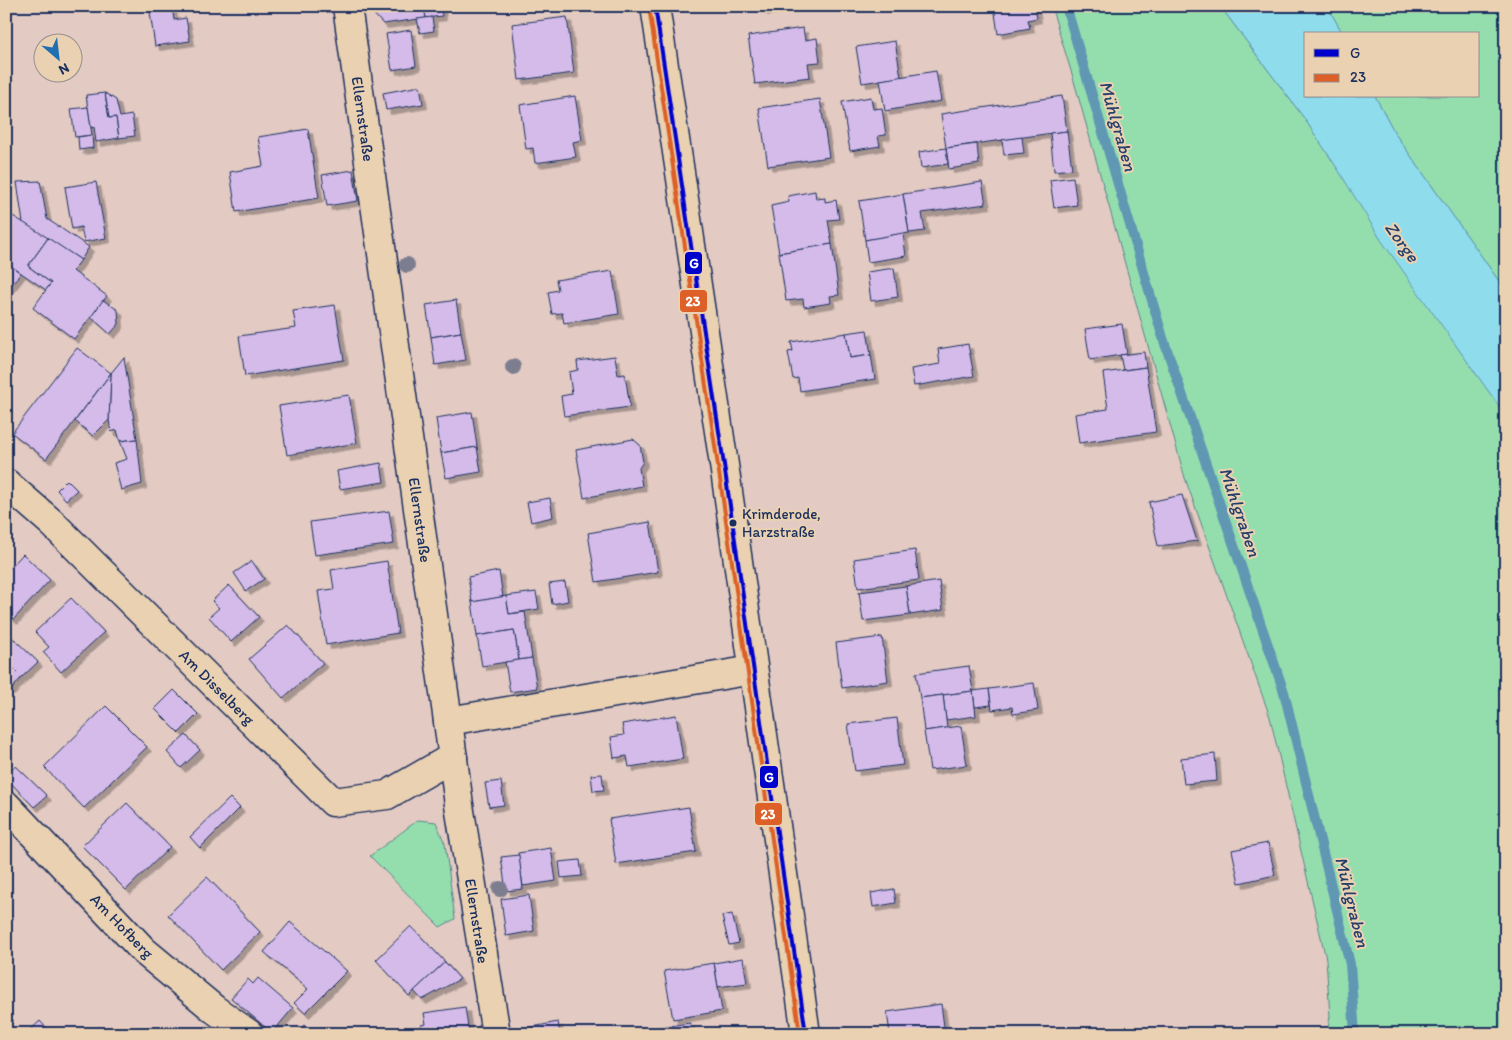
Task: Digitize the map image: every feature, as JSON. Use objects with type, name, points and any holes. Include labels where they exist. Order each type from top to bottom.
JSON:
[{"type":"street","name":"Ellernstraße","points":[[347,6],[459,804],[496,1034]]},
{"type":"street","points":[[655,6],[806,1034]]},
{"type":"street","name":"Am Disselberg","points":[[6,483],[52,523],[333,802],[387,795],[453,757]]},
{"type":"street","points":[[448,721],[753,670]]},
{"type":"street","name":"Am Hofberg","points":[[6,805],[144,951],[214,1009],[249,1034]]},
{"type":"green space","points":[[1051,6],[1220,6],[1304,118],[1506,416],[1506,1034],[1327,1034],[1330,1016],[1326,959],[1270,717],[1185,478],[1072,74]]},
{"type":"green space","points":[[1327,6],[1506,6],[1506,291],[1396,135],[1376,98],[1480,98],[1480,32],[1342,32]]},
{"type":"green space","points":[[418,820],[436,822],[445,844],[455,919],[440,927],[370,856]]},
{"type":"water","name":"Zorge","points":[[1220,6],[1327,6],[1342,32],[1304,32],[1304,98],[1376,98],[1396,135],[1506,291],[1506,416],[1381,240],[1304,118]]},
{"type":"building","points":[[149,6],[172,6],[174,20],[186,18],[190,41],[155,46]]},
{"type":"building","points":[[371,6],[424,6],[426,18],[383,24],[371,11]]},
{"type":"building","points":[[424,6],[441,6],[442,16],[426,18]]},
{"type":"building","points":[[762,6],[780,6],[780,8],[763,11]]},
{"type":"building","points":[[994,6],[1035,6],[1037,18],[1028,20],[1030,28],[998,34]]},
{"type":"building","points":[[432,17],[434,31],[420,33],[417,19]]},
{"type":"building","points":[[567,17],[574,73],[519,80],[512,24]]},
{"type":"building","points":[[803,28],[805,40],[817,38],[820,62],[808,63],[810,77],[755,84],[748,36]]},
{"type":"building","points":[[411,30],[416,66],[392,70],[386,34]]},
{"type":"building","points":[[895,41],[901,77],[862,83],[856,47]]},
{"type":"building","points":[[936,71],[941,101],[885,111],[880,80]]},
{"type":"building","points":[[420,86],[423,104],[386,110],[383,93]]},
{"type":"building","points":[[105,93],[109,118],[116,117],[119,138],[96,142],[94,127],[91,128],[86,95]]},
{"type":"building","points":[[105,93],[116,100],[120,117],[132,115],[135,136],[119,138],[116,117],[109,118]]},
{"type":"building","points":[[575,96],[582,140],[573,142],[576,157],[535,163],[533,148],[526,149],[520,105]]},
{"type":"building","points":[[1062,96],[1067,131],[946,148],[941,114]]},
{"type":"building","points":[[871,97],[873,109],[882,108],[886,135],[878,136],[880,146],[850,151],[842,102]]},
{"type":"building","points":[[820,99],[829,157],[768,166],[759,108]]},
{"type":"building","points":[[88,107],[92,135],[75,137],[71,109]]},
{"type":"building","points":[[308,129],[319,198],[236,212],[230,172],[263,166],[258,137]]},
{"type":"building","points":[[1067,131],[1072,169],[1054,171],[1050,133]]},
{"type":"building","points":[[92,135],[93,148],[79,150],[78,137]]},
{"type":"building","points":[[1022,137],[1024,153],[1004,155],[1002,140]]},
{"type":"building","points":[[977,144],[979,164],[949,169],[946,148]]},
{"type":"building","points":[[946,148],[948,164],[921,168],[919,152]]},
{"type":"building","points":[[353,170],[358,201],[327,206],[322,175]]},
{"type":"building","points":[[1073,177],[1077,205],[1054,208],[1050,180]]},
{"type":"building","points":[[40,181],[47,219],[89,247],[81,260],[23,223],[17,182]]},
{"type":"building","points":[[96,182],[106,238],[84,242],[81,227],[72,229],[65,187]]},
{"type":"building","points":[[982,182],[986,204],[922,213],[925,231],[909,233],[903,194]]},
{"type":"building","points":[[815,191],[816,199],[825,198],[825,202],[836,200],[839,219],[828,220],[832,244],[779,253],[771,206],[789,202],[788,196]]},
{"type":"building","points":[[903,194],[909,233],[865,240],[859,201]]},
{"type":"building","points":[[13,216],[48,238],[28,266],[51,283],[46,290],[8,264],[6,267],[6,225]]},
{"type":"building","points":[[903,233],[906,256],[868,262],[865,240]]},
{"type":"building","points":[[48,238],[81,260],[73,271],[107,296],[74,339],[33,308],[51,283],[28,266]]},
{"type":"building","points":[[832,244],[839,295],[830,296],[831,303],[804,307],[803,299],[786,301],[779,253]]},
{"type":"building","points":[[8,264],[21,273],[6,292],[6,267]]},
{"type":"building","points":[[894,268],[898,297],[871,301],[867,272]]},
{"type":"building","points":[[612,271],[619,314],[564,323],[562,313],[552,314],[548,292],[558,290],[556,280]]},
{"type":"building","points":[[103,300],[118,310],[119,324],[110,334],[91,317]]},
{"type":"building","points":[[456,300],[461,332],[431,337],[426,305]]},
{"type":"building","points":[[335,305],[344,360],[245,376],[239,336],[296,328],[293,311]]},
{"type":"building","points":[[1122,324],[1127,354],[1090,360],[1085,329]]},
{"type":"building","points":[[867,330],[871,355],[850,358],[846,333]]},
{"type":"building","points":[[461,332],[466,360],[435,365],[431,337]]},
{"type":"building","points":[[846,333],[850,358],[871,355],[875,379],[800,391],[798,378],[793,379],[788,352],[793,351],[791,342]]},
{"type":"building","points":[[968,344],[974,376],[914,386],[911,369],[940,364],[938,349]]},
{"type":"building","points":[[77,348],[111,373],[46,459],[12,433]]},
{"type":"building","points":[[1144,352],[1146,367],[1123,370],[1120,355]]},
{"type":"building","points":[[615,356],[618,375],[625,374],[630,407],[564,416],[561,396],[572,394],[569,372],[578,370],[577,361]]},
{"type":"building","points":[[124,357],[137,439],[120,441],[117,430],[111,432],[109,420],[111,373]]},
{"type":"building","points":[[1146,367],[1156,432],[1079,443],[1075,414],[1108,409],[1103,373]]},
{"type":"building","points":[[111,373],[109,420],[93,436],[75,421]]},
{"type":"building","points":[[349,395],[357,443],[287,455],[279,406]]},
{"type":"building","points":[[472,412],[477,447],[441,453],[436,418]]},
{"type":"building","points":[[137,439],[142,484],[121,490],[114,463],[127,459],[120,441]]},
{"type":"building","points":[[633,439],[640,445],[643,462],[639,468],[642,486],[584,498],[576,450]]},
{"type":"building","points":[[477,447],[481,472],[446,478],[441,453]]},
{"type":"building","points":[[381,463],[384,482],[340,489],[337,471]]},
{"type":"building","points":[[67,480],[77,490],[66,500],[57,490]]},
{"type":"building","points":[[1182,495],[1197,541],[1158,546],[1149,502]]},
{"type":"building","points":[[550,498],[553,517],[531,522],[527,502]]},
{"type":"building","points":[[389,511],[394,544],[315,555],[310,522]]},
{"type":"building","points":[[650,522],[658,572],[596,582],[588,533]]},
{"type":"building","points":[[915,550],[919,580],[858,588],[854,559]]},
{"type":"building","points":[[23,554],[50,580],[13,620],[6,614],[6,572]]},
{"type":"building","points":[[252,561],[264,579],[246,591],[234,573]]},
{"type":"building","points":[[387,561],[398,633],[326,645],[318,591],[334,589],[331,570]]},
{"type":"building","points":[[499,571],[503,597],[472,602],[468,577]]},
{"type":"building","points":[[939,581],[943,610],[910,615],[906,586]]},
{"type":"building","points":[[565,582],[568,601],[552,604],[549,584]]},
{"type":"building","points":[[229,585],[259,617],[231,642],[209,617],[219,608],[212,601]]},
{"type":"building","points":[[906,586],[910,615],[863,621],[859,592]]},
{"type":"building","points":[[536,592],[539,609],[509,614],[506,596]]},
{"type":"building","points":[[506,596],[509,614],[525,612],[532,658],[519,660],[514,630],[477,636],[472,602]]},
{"type":"building","points":[[71,598],[104,632],[61,672],[43,652],[49,647],[35,632]]},
{"type":"building","points":[[288,625],[323,663],[283,698],[249,659]]},
{"type":"building","points":[[514,630],[519,660],[482,666],[477,636]]},
{"type":"building","points":[[6,631],[14,639],[6,647]]},
{"type":"building","points":[[882,637],[888,681],[842,688],[836,643]]},
{"type":"building","points":[[14,639],[38,662],[22,677],[6,661],[6,647]]},
{"type":"building","points":[[532,658],[537,688],[510,692],[505,662]]},
{"type":"building","points":[[6,661],[22,677],[10,691],[6,687]]},
{"type":"building","points":[[969,666],[973,691],[920,698],[916,673]]},
{"type":"building","points":[[1034,683],[1038,710],[1013,714],[1012,707],[992,710],[989,689]]},
{"type":"building","points":[[989,689],[991,705],[975,707],[973,691]]},
{"type":"building","points":[[174,690],[198,714],[179,733],[155,709]]},
{"type":"building","points":[[973,691],[976,716],[946,720],[943,695]]},
{"type":"building","points":[[943,695],[947,728],[924,731],[920,698]]},
{"type":"building","points":[[106,706],[147,747],[84,808],[44,767]]},
{"type":"building","points":[[676,715],[683,759],[629,767],[627,756],[614,758],[611,737],[624,735],[622,724]]},
{"type":"building","points":[[897,718],[903,765],[855,771],[848,724]]},
{"type":"building","points":[[961,726],[967,765],[930,770],[924,731]]},
{"type":"building","points":[[186,735],[200,750],[181,768],[167,752]]},
{"type":"building","points":[[1215,754],[1217,781],[1184,784],[1181,758]]},
{"type":"building","points":[[16,766],[47,796],[34,807],[6,778],[6,774]]},
{"type":"building","points":[[602,774],[604,790],[593,791],[591,775]]},
{"type":"building","points":[[501,781],[504,805],[489,807],[485,783]]},
{"type":"building","points":[[230,798],[240,808],[200,848],[190,837]]},
{"type":"building","points":[[127,803],[170,847],[126,890],[82,846]]},
{"type":"building","points":[[689,807],[696,852],[616,864],[609,819]]},
{"type":"building","points":[[1268,843],[1275,875],[1239,883],[1232,850]]},
{"type":"building","points":[[551,848],[556,881],[523,886],[518,853]]},
{"type":"building","points":[[519,855],[523,889],[506,891],[501,857]]},
{"type":"building","points":[[580,860],[582,876],[561,878],[559,862]]},
{"type":"building","points":[[207,877],[260,932],[221,970],[168,915]]},
{"type":"building","points":[[894,889],[896,903],[873,907],[871,893]]},
{"type":"building","points":[[529,895],[534,931],[506,936],[501,899]]},
{"type":"building","points":[[732,914],[739,943],[729,945],[722,916]]},
{"type":"building","points":[[290,922],[347,971],[305,1013],[294,1003],[308,989],[264,952]]},
{"type":"building","points":[[411,926],[445,962],[409,996],[376,960]]},
{"type":"building","points":[[743,958],[747,983],[718,987],[714,963]]},
{"type":"building","points":[[445,962],[460,979],[422,1000],[414,991]]},
{"type":"building","points":[[714,963],[722,1011],[673,1019],[664,971]]},
{"type":"building","points":[[258,978],[293,1008],[272,1033],[231,998],[248,979],[253,984]]},
{"type":"building","points":[[941,1004],[945,1034],[890,1034],[887,1012]]},
{"type":"building","points":[[465,1007],[469,1034],[417,1034],[421,1025],[426,1024],[424,1013]]},
{"type":"building","points":[[40,1021],[52,1034],[26,1034]]},
{"type":"building","points":[[558,1022],[560,1034],[517,1034],[517,1030]]},
{"type":"building","points":[[690,1023],[691,1034],[646,1034],[645,1029]]},
{"type":"building","points":[[304,1025],[314,1034],[296,1034]]},
{"type":"waterway","name":"Mühlgraben","points":[[1066,6],[1163,338],[1284,692],[1350,964],[1355,1034]]},
{"type":"transit line","name":"G","points":[[655,6],[726,478],[806,1034]]},
{"type":"transit line","name":"23","points":[[649,7],[720,479],[800,1034]]},
{"type":"place","name":"Krimderode, Harzstraße","points":[[733,523]]}]
